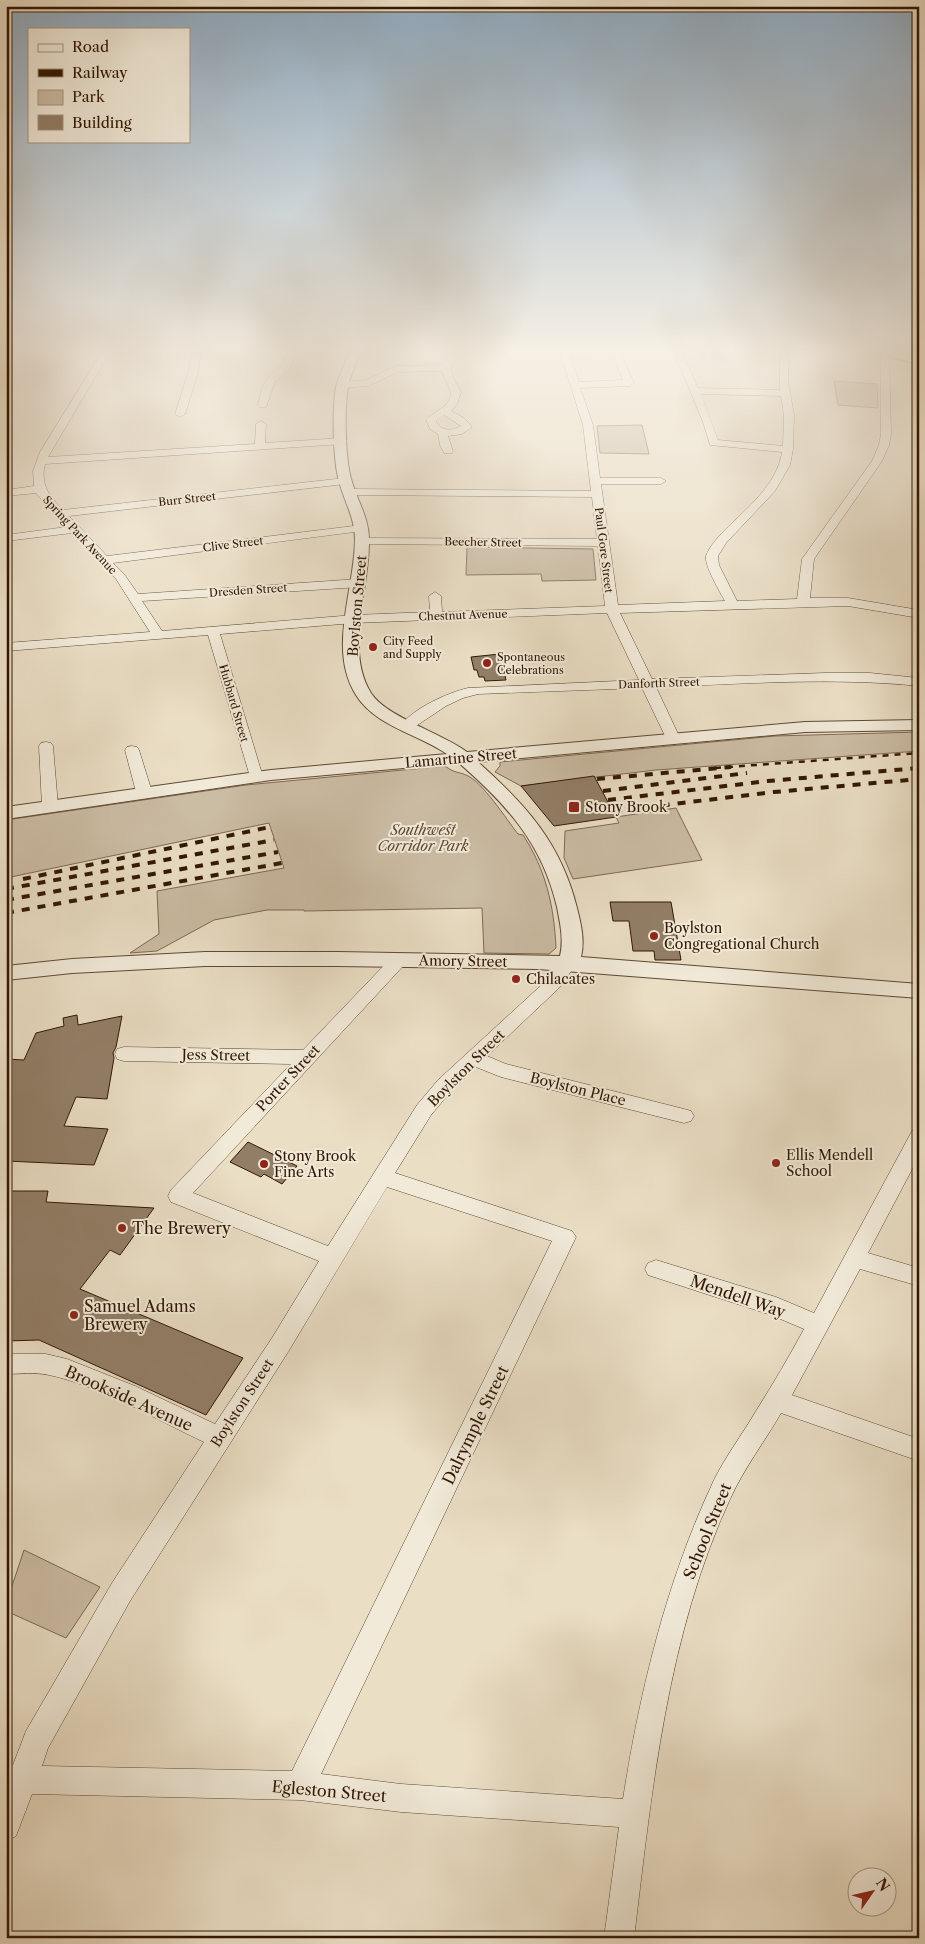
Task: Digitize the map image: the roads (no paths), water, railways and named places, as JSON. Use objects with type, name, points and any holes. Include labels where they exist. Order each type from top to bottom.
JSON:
[{"type":"street","name":"Spring Park Avenue","points":[[51,443],[41,460],[37,476],[39,489],[59,514],[105,560],[136,598],[159,634]]},
{"type":"street","points":[[260,443],[260,447]]},
{"type":"street","points":[[41,460],[318,443]]},
{"type":"street","name":"Boylston Street","points":[[6,1826],[14,1780],[116,1600],[280,1345],[332,1257],[427,1105],[445,1085],[552,984],[568,963],[573,950],[568,912],[559,877],[536,832],[520,810],[446,745],[374,706],[361,691],[352,665],[351,646],[359,582],[362,534],[360,517],[348,486],[342,443]]},
{"type":"street","points":[[444,443],[448,451]]},
{"type":"street","name":"Paul Gore Street","points":[[590,443],[612,610],[673,738]]},
{"type":"street","points":[[714,443],[788,449]]},
{"type":"street","points":[[733,606],[713,565],[713,553],[771,489],[785,465],[788,443]]},
{"type":"street","points":[[803,602],[808,559],[848,504],[876,461],[884,443]]},
{"type":"street","points":[[595,481],[661,481]]},
{"type":"street","name":"Burr Street","points":[[59,514],[348,486],[597,494]]},
{"type":"street","points":[[6,493],[39,489]]},
{"type":"street","points":[[6,538],[75,529]]},
{"type":"street","name":"Beecher Street","points":[[362,534],[603,543]]},
{"type":"street","name":"Clive Street","points":[[105,560],[362,534]]},
{"type":"street","name":"Dresden Street","points":[[136,598],[359,582]]},
{"type":"street","points":[[434,596],[436,616]]},
{"type":"street","name":"Chestnut Avenue","points":[[7,651],[159,634],[354,619],[803,602],[848,602],[919,615]]},
{"type":"street","name":"Hubbard Street","points":[[212,630],[256,777]]},
{"type":"street","name":"Danforth Street","points":[[408,725],[443,700],[471,691],[824,677],[870,677],[919,682]]},
{"type":"street","name":"Lamartine Street","points":[[6,813],[256,777],[673,738],[814,727],[919,725]]},
{"type":"street","points":[[46,746],[50,806]]},
{"type":"street","points":[[132,750],[144,792]]},
{"type":"street","name":"Amory Street","points":[[6,973],[80,965],[164,960],[398,960],[568,963],[919,991]]},
{"type":"street","name":"Porter Street","points":[[332,1257],[178,1196],[398,960]]},
{"type":"street","name":"Jess Street","points":[[124,1054],[308,1057]]},
{"type":"street","name":"Boylston Place","points":[[473,1058],[501,1070],[684,1116]]},
{"type":"street","name":"School Street","points":[[619,1938],[636,1814],[658,1686],[680,1600],[696,1552],[722,1489],[776,1400],[856,1259],[919,1136]]},
{"type":"street","name":"Dalrymple Street","points":[[300,1786],[565,1237],[382,1177]]},
{"type":"street","points":[[856,1259],[919,1276]]},
{"type":"street","name":"Mendell Way","points":[[656,1269],[776,1307],[818,1325]]},
{"type":"street","name":"Brookside Avenue","points":[[6,1364],[46,1364],[67,1369],[127,1394],[219,1438]]},
{"type":"street","points":[[776,1400],[919,1450]]},
{"type":"street","name":"Egleston Street","points":[[14,1780],[300,1786],[401,1798],[636,1814]]},
{"type":"railway","points":[[715,768],[919,753]]},
{"type":"railway","points":[[597,779],[731,767]]},
{"type":"railway","points":[[608,800],[768,781],[919,768],[915,768]]},
{"type":"railway","points":[[603,791],[747,773]]},
{"type":"railway","points":[[614,811],[774,792],[919,779]]},
{"type":"railway","points":[[23,879],[270,827]]},
{"type":"railway","points":[[6,889],[274,840]]},
{"type":"railway","points":[[6,900],[278,852]]},
{"type":"railway","points":[[6,913],[282,863]]},
{"type":"place","name":"City Feed and Supply","points":[[373,647]]},
{"type":"place","name":"Spontaneous Celebrations","points":[[487,663]]},
{"type":"place","name":"Stony Brook","points":[[574,807]]},
{"type":"place","name":"Boylston Congregational Church","points":[[654,936]]},
{"type":"place","name":"Chilacates","points":[[516,979]]},
{"type":"place","name":"Ellis Mendell School","points":[[776,1163]]},
{"type":"place","name":"Stony Brook Fine Arts","points":[[264,1164]]},
{"type":"place","name":"The Brewery","points":[[122,1228]]},
{"type":"place","name":"Samuel Adams Brewery","points":[[74,1315]]},
{"type":"park label","name":"Southwest Corridor Park","points":[[423,838]]}]
